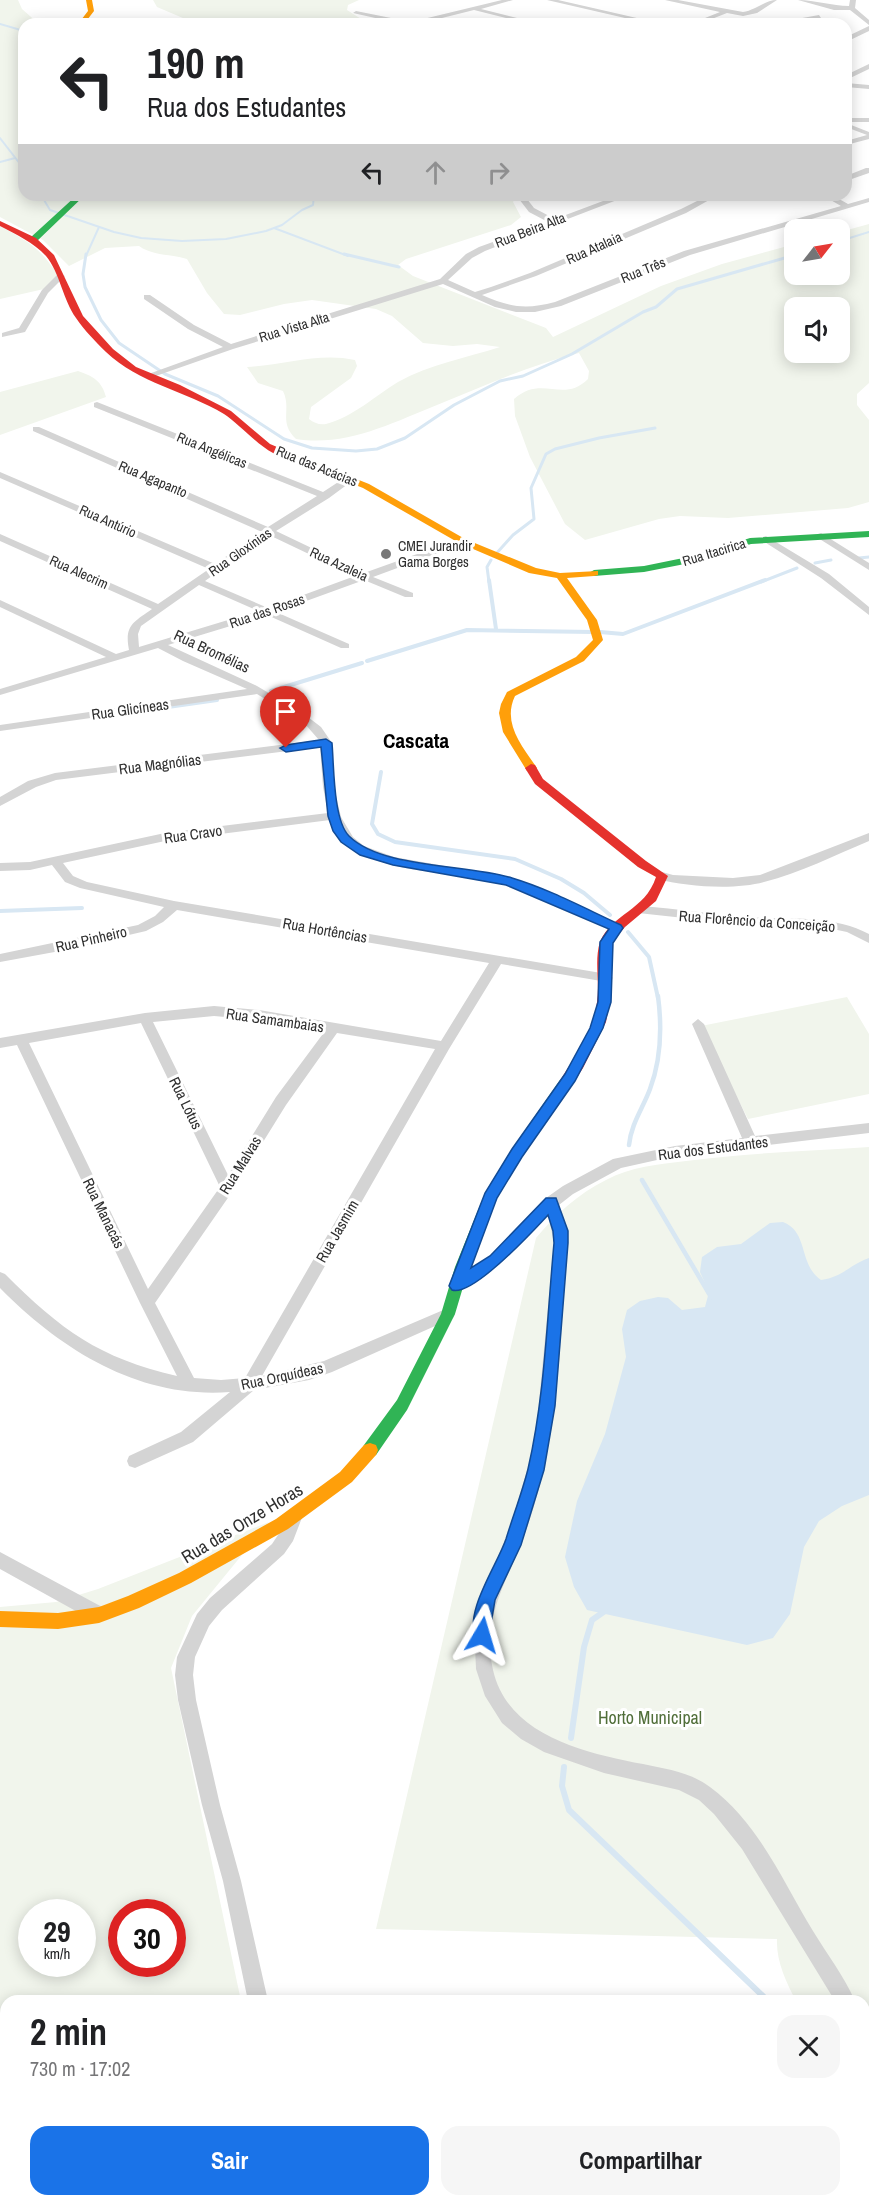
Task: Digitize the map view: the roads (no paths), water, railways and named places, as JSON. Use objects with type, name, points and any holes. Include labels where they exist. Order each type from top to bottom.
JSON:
[{"type":"street","points":[[86,18],[91,11],[89,0]]},
{"type":"street","points":[[435,18],[510,0]]},
{"type":"street","points":[[550,0],[627,18]]},
{"type":"street","points":[[669,0],[725,12],[747,14],[755,12],[774,0]]},
{"type":"street","points":[[801,0],[834,8],[852,8],[869,23]]},
{"type":"street","points":[[852,8],[853,0]]},
{"type":"street","points":[[457,5],[511,18]]},
{"type":"street","points":[[819,18],[834,8]]},
{"type":"street","points":[[709,18],[725,12]]},
{"type":"street","points":[[356,13],[381,18]]},
{"type":"street","points":[[852,37],[869,28]]},
{"type":"street","points":[[852,75],[869,66]]},
{"type":"street","points":[[852,86],[869,87]]},
{"type":"street","points":[[852,120],[869,120]]},
{"type":"street","points":[[852,128],[869,135]]},
{"type":"street","points":[[852,141],[869,135]]},
{"type":"street","points":[[852,177],[869,171]]},
{"type":"street","name":"Rua Três","points":[[443,281],[473,295],[516,310],[544,308],[687,253],[869,200]]},
{"type":"street","points":[[33,240],[75,201]]},
{"type":"street","points":[[524,201],[534,213],[553,221]]},
{"type":"street","name":"Rua Beira Alta","points":[[443,281],[460,263],[476,252],[609,201]]},
{"type":"street","name":"Rua Atalaia","points":[[473,295],[520,280],[704,201]]},
{"type":"street","points":[[837,201],[847,206]]},
{"type":"street","name":"Rua das Acácias","points":[[0,223],[33,240],[51,257],[79,317],[119,360],[147,376],[177,387],[228,413],[267,446],[350,479],[462,541],[507,561],[532,571],[560,576]]},
{"type":"street","points":[[5,335],[22,330],[45,292],[61,276]]},
{"type":"street","name":"Rua Vista Alta","points":[[147,376],[230,347],[443,281]]},
{"type":"street","points":[[147,297],[191,327],[230,347]]},
{"type":"street","name":"Rua Angélicas","points":[[97,405],[326,496]]},
{"type":"street","name":"Rua Agapanto","points":[[36,429],[269,531]]},
{"type":"street","name":"Rua Antúrio","points":[[0,475],[216,568]]},
{"type":"street","name":"Rua Gloxínias","points":[[135,652],[131,636],[133,629],[158,608],[269,531],[350,479]]},
{"type":"street","name":"Rua Azaleia","points":[[269,531],[365,577],[409,595]]},
{"type":"street","name":"Rua Itacirica","points":[[560,576],[668,566],[741,543],[766,539],[869,534]]},
{"type":"street","points":[[821,536],[869,567]]},
{"type":"street","name":"Rua Alecrim","points":[[0,537],[158,608]]},
{"type":"street","points":[[766,539],[825,576],[869,612]]},
{"type":"street","name":"Rua das Rosas","points":[[0,692],[266,612],[462,541]]},
{"type":"street","points":[[560,576],[592,620],[598,640],[580,659],[511,694],[504,704],[502,714],[512,739],[539,781],[642,864],[662,876],[673,879],[733,882],[762,879],[869,837]]},
{"type":"street","points":[[198,581],[345,646]]},
{"type":"street","points":[[0,603],[117,658]]},
{"type":"street","name":"Rua Bromélias","points":[[161,645],[175,654],[258,691],[313,725],[326,743]]},
{"type":"street","points":[[0,679],[16,687]]},
{"type":"street","name":"Rua Glicíneas","points":[[1,728],[258,691]]},
{"type":"street","points":[[326,743],[333,816],[345,839],[371,855],[393,861],[509,881],[617,928]]},
{"type":"street","name":"Rua Magnólias","points":[[0,802],[32,784],[55,777],[326,743]]},
{"type":"street","name":"Rua Cravo","points":[[0,867],[30,866],[165,837],[333,816]]},
{"type":"street","name":"Rua Hortências","points":[[54,860],[69,879],[84,885],[174,905],[606,978]]},
{"type":"street","points":[[448,1314],[490,1197],[517,1153],[570,1077],[597,1028],[604,1002],[606,942],[617,928],[642,910],[659,890],[662,876]]},
{"type":"street","name":"Rua Pinheiro","points":[[0,958],[142,928],[159,919],[174,905]]},
{"type":"street","name":"Rua Florêncio da Conceição","points":[[642,910],[727,920],[839,925],[869,939]]},
{"type":"street","name":"Rua Jasmim","points":[[135,1461],[187,1437],[248,1386],[444,1046],[497,960]]},
{"type":"street","name":"Rua Samambaias","points":[[0,1042],[145,1018],[214,1011],[236,1012],[444,1046]]},
{"type":"street","name":"Rua Lótus","points":[[145,1018],[227,1188]]},
{"type":"street","points":[[698,1024],[751,1143]]},
{"type":"street","name":"Rua Malvas","points":[[147,1303],[227,1188],[281,1101],[333,1028]]},
{"type":"street","name":"Rua Manacás","points":[[21,1039],[147,1303],[190,1385]]},
{"type":"street","name":"Rua dos Estudantes","points":[[457,1286],[495,1260],[551,1202],[589,1177],[618,1163],[675,1150],[869,1128]]},
{"type":"street","points":[[551,1202],[560,1231],[561,1243],[547,1406],[536,1470],[512,1545],[486,1599],[482,1635],[484,1669],[493,1695],[507,1718],[526,1734],[560,1749],[634,1771],[679,1779],[706,1795],[726,1815],[760,1858],[841,1995]]},
{"type":"street","name":"Rua Orquídeas","points":[[0,1278],[16,1297],[51,1325],[106,1362],[166,1382],[190,1385],[248,1386],[309,1373],[344,1361],[448,1314]]},
{"type":"street","name":"Rua das Onze Horas","points":[[0,1619],[58,1622],[99,1614],[133,1602],[185,1578],[295,1515],[346,1477],[371,1449],[402,1405],[448,1314]]},
{"type":"street","points":[[257,1995],[232,1881],[211,1805],[187,1700],[184,1675],[186,1657],[203,1620],[216,1604],[278,1549],[287,1536],[295,1515]]},
{"type":"street","points":[[0,1560],[99,1614]]},
{"type":"waterway","points":[[0,24],[18,29]]},
{"type":"waterway","points":[[0,138],[18,161]]},
{"type":"waterway","points":[[0,162],[15,158]]},
{"type":"waterway","points":[[45,201],[50,210],[114,232],[141,238],[182,241],[226,239],[274,228]]},
{"type":"waterway","points":[[274,228],[313,205],[313,201]]},
{"type":"waterway","points":[[86,256],[99,227]]},
{"type":"waterway","points":[[274,228],[348,256]]},
{"type":"waterway","points":[[850,238],[869,232]]},
{"type":"waterway","points":[[86,254],[83,274],[85,287],[101,320],[119,343],[165,374],[218,396],[284,439],[312,448],[356,451],[377,449],[405,438],[454,405],[500,381],[523,376],[572,354],[643,312],[656,307],[677,289],[784,258]]},
{"type":"waterway","points":[[344,254],[399,267]]},
{"type":"waterway","points":[[495,555],[513,535],[534,519],[531,488],[546,454],[555,449],[599,438],[655,428]]},
{"type":"waterway","points":[[859,558],[869,557]]},
{"type":"waterway","points":[[489,582],[487,567],[491,560]]},
{"type":"waterway","points":[[815,563],[831,560]]},
{"type":"waterway","points":[[761,582],[797,568]]},
{"type":"waterway","points":[[489,580],[496,629]]},
{"type":"waterway","points":[[600,632],[623,634],[765,580]]},
{"type":"waterway","points":[[367,661],[467,630],[593,632]]},
{"type":"waterway","points":[[271,691],[362,663]]},
{"type":"waterway","points":[[98,717],[217,700]]},
{"type":"waterway","points":[[381,772],[372,824],[378,834],[395,842],[515,859],[561,879],[584,893],[610,915]]},
{"type":"waterway","points":[[0,911],[82,908]]},
{"type":"waterway","points":[[628,932],[649,957],[658,998]]},
{"type":"waterway","points":[[629,1145],[632,1130],[654,1078],[660,1031],[658,996]]},
{"type":"waterway","points":[[642,1180],[711,1297]]},
{"type":"waterway","points":[[571,1738],[584,1647],[592,1620],[605,1611]]},
{"type":"waterway","points":[[564,1767],[562,1786],[569,1810],[762,1995]]},
{"type":"place","name":"CMEI Jurandir Gama Borges","points":[[386,554]]},
{"type":"district","name":"Cascata","points":[[416,740]]},
{"type":"park label","name":"Horto Municipal","points":[[650,1717]]}]
